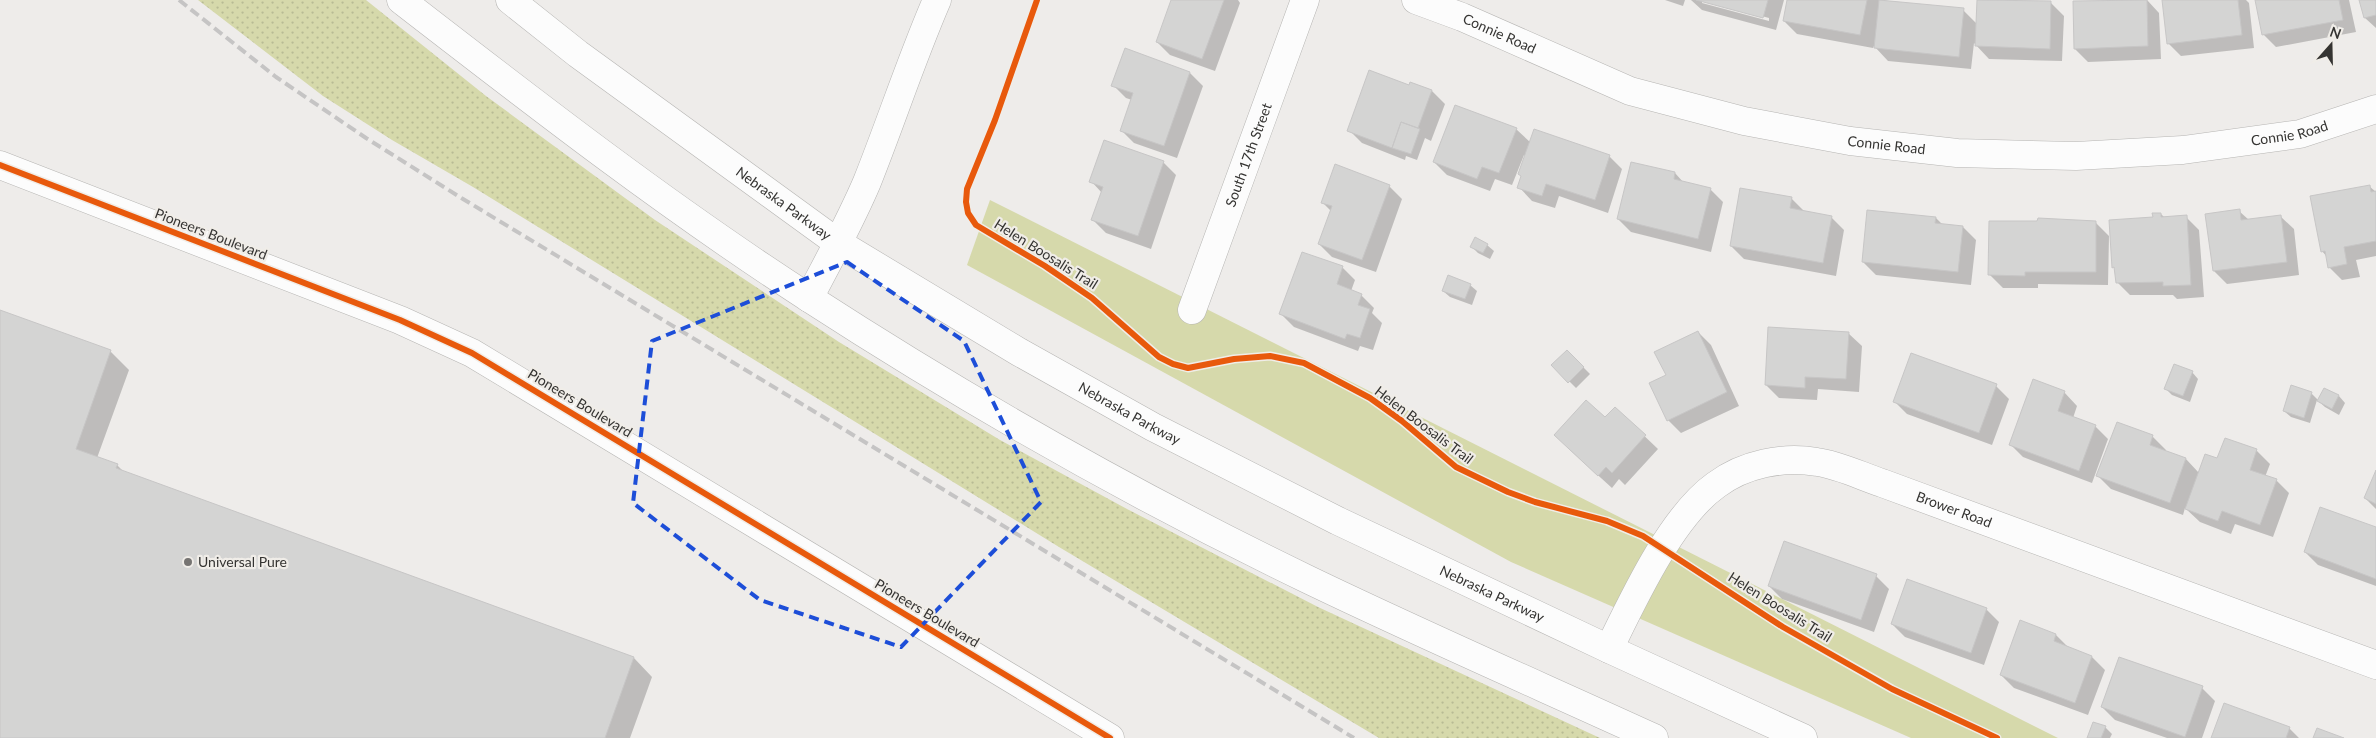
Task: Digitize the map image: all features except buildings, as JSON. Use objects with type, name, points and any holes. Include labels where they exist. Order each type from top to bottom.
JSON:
[{"type":"street","points":[[401,0],[665,198],[809,298],[993,411],[1127,487],[1306,579],[1654,738]]},
{"type":"street","name":"Nebraska Parkway","points":[[510,0],[578,54],[838,243],[1019,352],[1193,448],[1338,521],[1803,738]]},
{"type":"street","points":[[809,298],[838,243],[866,182],[915,51],[937,0]]},
{"type":"street","name":"South 17th Street","points":[[1192,310],[1305,0]]},
{"type":"street","name":"Connie Road","points":[[1416,0],[1462,17],[1630,90],[1744,121],[1860,142],[1957,153],[2076,156],[2183,150],[2300,134],[2376,109]]},
{"type":"street","name":"Pioneers Boulevard","points":[[0,165],[400,320],[472,353],[1110,738]]},
{"type":"street","name":"Brower Road","points":[[1609,649],[1664,547],[1694,504],[1715,485],[1736,473],[1762,464],[1790,460],[1817,462],[1854,473],[2376,665]]},
{"type":"highlighted area","points":[[847,262],[964,341],[1041,502],[901,647],[760,600],[633,503],[652,341]]},
{"type":"green space","points":[[198,0],[366,0],[486,96],[655,220],[839,342],[1000,440],[1127,509],[1318,607],[1600,738],[1379,738],[1059,547],[473,187],[392,140],[323,96]]},
{"type":"green space","points":[[990,200],[2058,738],[1911,738],[1511,562],[967,265]]},
{"type":"railway","points":[[179,0],[276,77],[366,138],[463,199],[1354,738]]},
{"type":"cycle path","name":"Helen Boosalis Trail","points":[[1037,0],[995,120],[967,189],[966,202],[968,213],[976,225],[1045,266],[1092,298],[1159,357],[1173,364],[1188,368],[1234,359],[1270,356],[1304,363],[1370,398],[1402,421],[1456,467],[1508,492],[1535,502],[1607,521],[1643,536],[1783,627],[1892,689],[1997,738]]},
{"type":"cycle path","points":[[0,165],[400,320],[472,353],[1110,738]]},
{"type":"place","name":"Universal Pure","points":[[188,562]]}]
